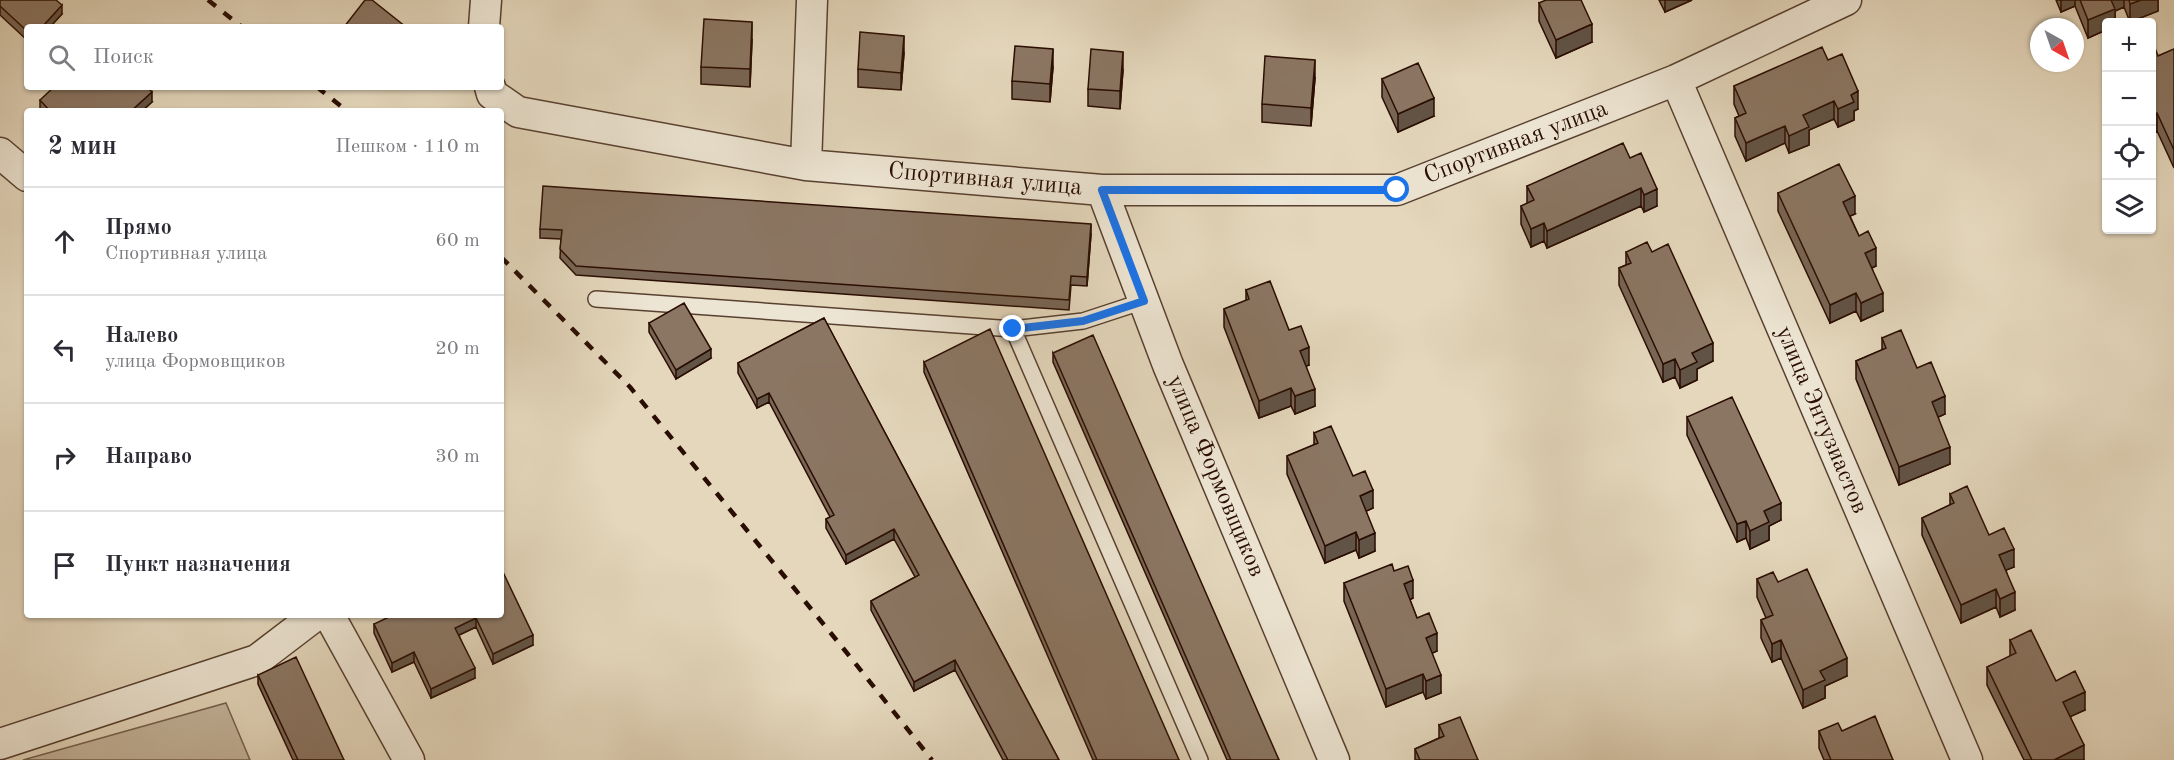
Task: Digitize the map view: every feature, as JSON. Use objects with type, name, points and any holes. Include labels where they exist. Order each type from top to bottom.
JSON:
[{"type":"street","points":[[484,24],[486,0]]},
{"type":"street","points":[[806,165],[812,0]]},
{"type":"street","name":"Спортивная улица","points":[[491,90],[492,94],[518,112],[806,165],[1102,190],[1397,190],[1676,80],[1846,0]]},
{"type":"street","name":"улица Энтузиастов","points":[[1676,80],[1967,760]]},
{"type":"street","points":[[0,153],[24,173]]},
{"type":"street","name":"улица Формовщиков","points":[[1102,190],[1168,365],[1334,760]]},
{"type":"street","points":[[0,744],[257,660],[312,618]]},
{"type":"street","points":[[331,618],[409,760]]},
{"type":"lane","points":[[596,299],[1013,329],[1083,321],[1144,301]]},
{"type":"lane","points":[[1013,329],[1200,760]]},
{"type":"shaded area","points":[[226,703],[250,760],[23,760]]},
{"type":"building","points":[[0,0],[56,0],[62,5],[45,24],[24,24],[24,28],[0,6]]},
{"type":"building","points":[[365,0],[372,0],[402,24],[346,24]]},
{"type":"building","points":[[1546,0],[1581,0],[1592,24],[1556,40],[1539,3]]},
{"type":"building","points":[[2080,0],[2111,0],[2115,9],[2088,20]]},
{"type":"building","points":[[2129,0],[2141,0],[2130,4]]},
{"type":"building","points":[[704,19],[752,22],[750,69],[701,67]]},
{"type":"building","points":[[860,32],[904,36],[901,73],[858,69]]},
{"type":"building","points":[[1015,46],[1053,49],[1050,84],[1012,81]]},
{"type":"building","points":[[1822,47],[1828,60],[1842,54],[1858,91],[1851,95],[1854,102],[1838,109],[1834,101],[1803,115],[1809,127],[1789,136],[1785,126],[1746,143],[1735,118],[1746,113],[1734,86]]},
{"type":"building","points":[[1091,49],[1123,52],[1120,91],[1088,89]]},
{"type":"building","points":[[2174,49],[2174,150],[2157,113],[2156,51],[2158,56]]},
{"type":"building","points":[[1265,56],[1315,60],[1311,108],[1262,104]]},
{"type":"building","points":[[1418,63],[1434,98],[1398,114],[1382,79]]},
{"type":"building","points":[[51,90],[150,90],[152,92],[134,108],[47,108],[40,100]]},
{"type":"building","points":[[1623,143],[1630,158],[1641,153],[1657,189],[1644,195],[1641,188],[1547,231],[1544,223],[1531,229],[1521,206],[1534,200],[1527,186]]},
{"type":"building","points":[[1839,164],[1855,196],[1843,202],[1859,236],[1868,231],[1876,248],[1865,253],[1883,293],[1861,303],[1856,293],[1830,305],[1778,193]]},
{"type":"building","points":[[543,186],[1091,224],[1087,277],[1071,276],[1069,300],[576,266],[560,249],[562,230],[540,229]]},
{"type":"building","points":[[1647,242],[1652,252],[1668,244],[1713,343],[1692,353],[1697,362],[1680,370],[1675,359],[1663,364],[1619,268],[1631,263],[1626,252]]},
{"type":"building","points":[[1270,281],[1289,330],[1301,326],[1309,347],[1300,351],[1315,389],[1295,396],[1291,388],[1259,401],[1224,309],[1249,299],[1246,290]]},
{"type":"building","points":[[684,303],[711,349],[676,370],[649,323]]},
{"type":"building","points":[[824,318],[1059,760],[1008,760],[955,660],[914,682],[871,601],[919,575],[894,529],[846,555],[826,519],[834,515],[769,393],[757,399],[738,363]]},
{"type":"building","points":[[990,329],[1179,760],[1097,760],[924,362]]},
{"type":"building","points":[[1901,330],[1917,368],[1931,362],[1945,396],[1932,402],[1950,447],[1899,467],[1856,361],[1886,348],[1882,338]]},
{"type":"building","points":[[1093,335],[1279,760],[1231,760],[1053,353]]},
{"type":"building","points":[[1732,397],[1781,503],[1764,511],[1769,522],[1750,531],[1746,521],[1737,524],[1687,417]]},
{"type":"building","points":[[1331,426],[1353,476],[1365,471],[1373,490],[1360,496],[1375,533],[1359,540],[1356,532],[1325,546],[1287,456],[1318,443],[1314,433]]},
{"type":"building","points":[[1967,486],[1989,535],[2004,528],[2014,549],[1999,555],[2015,592],[2000,599],[1996,589],[1961,605],[1922,518],[1954,503],[1950,494]]},
{"type":"building","points":[[1392,564],[1394,571],[1408,566],[1413,580],[1404,584],[1417,618],[1429,613],[1437,633],[1426,638],[1441,675],[1426,681],[1423,674],[1386,689],[1344,583]]},
{"type":"building","points":[[1807,569],[1847,658],[1820,671],[1825,680],[1803,690],[1781,640],[1772,644],[1761,620],[1773,615],[1757,579],[1773,572],[1778,582]]},
{"type":"building","points":[[504,574],[533,635],[493,654],[476,618],[504,618]]},
{"type":"building","points":[[387,618],[476,618],[455,628],[475,668],[431,689],[414,652],[392,663],[374,624]]},
{"type":"building","points":[[2031,630],[2056,681],[2075,671],[2085,692],[2063,702],[2084,745],[2054,760],[2032,760],[1987,667],[2016,653],[2010,640]]},
{"type":"building","points":[[296,657],[344,760],[298,760],[258,675]]},
{"type":"building","points":[[1875,716],[1893,760],[1831,760],[1819,731],[1838,723],[1842,731]]},
{"type":"building","points":[[1460,717],[1478,760],[1420,760],[1415,749],[1444,736],[1439,725]]},
{"type":"railway","points":[[208,0],[238,24]]},
{"type":"railway","points":[[321,90],[343,108]]},
{"type":"railway","points":[[504,260],[630,387],[932,760]]},
{"type":"route","points":[[1013,329],[1083,321],[1144,301],[1102,190],[1397,190]]}]
